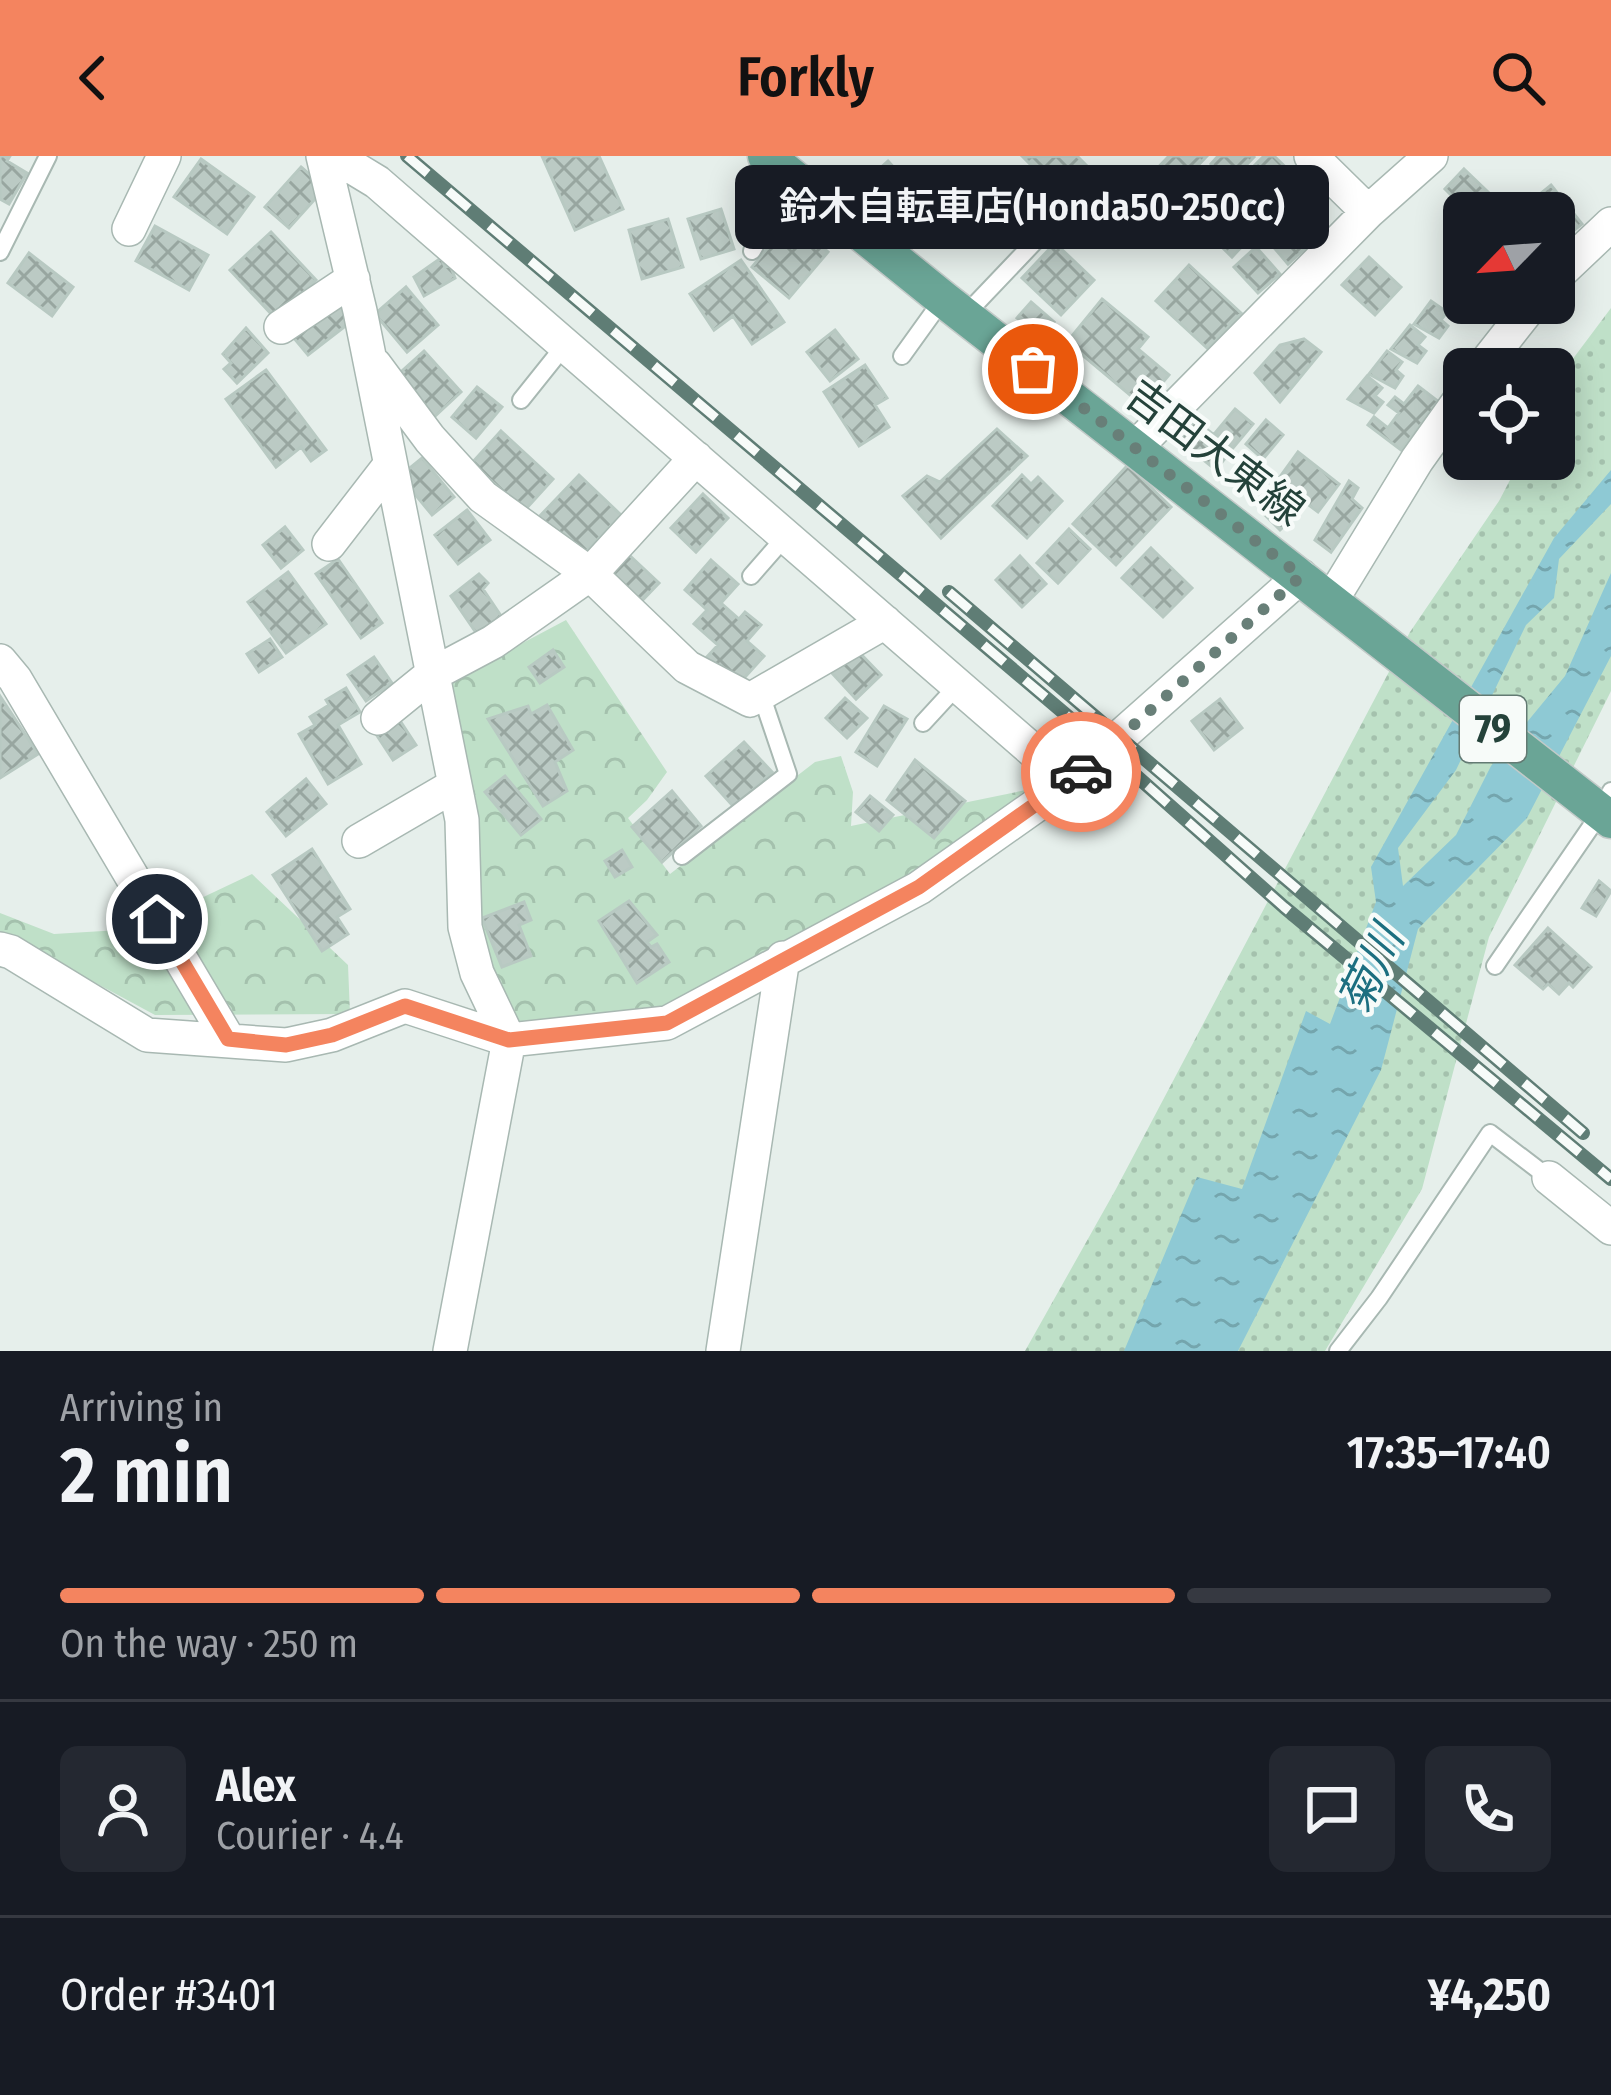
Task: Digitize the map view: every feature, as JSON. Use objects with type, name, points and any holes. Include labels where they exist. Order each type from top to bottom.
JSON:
[{"type":"main road","name":"吉田大東線","points":[[780,168],[1396,654],[1603,807]]},
{"type":"street","points":[[129,230],[164,156]]},
{"type":"street","points":[[323,156],[369,357],[462,820],[465,927],[477,973],[509,1040],[450,1351]]},
{"type":"street","points":[[334,156],[377,182],[1069,782]]},
{"type":"street","points":[[1312,156],[1368,212]]},
{"type":"street","points":[[1134,449],[1368,212],[1431,156]]},
{"type":"street","points":[[1575,258],[1611,224]]},
{"type":"street","points":[[281,327],[352,279]]},
{"type":"street","points":[[1498,348],[1516,324]]},
{"type":"street","points":[[369,357],[430,439],[484,496],[590,574],[687,667],[750,700],[885,622]]},
{"type":"street","points":[[1331,601],[1443,423]]},
{"type":"street","points":[[378,718],[431,675],[493,642],[590,574],[696,458]]},
{"type":"street","points":[[329,544],[390,465]]},
{"type":"street","points":[[0,950],[11,952],[148,1035],[286,1045],[332,1035],[405,1006],[509,1040],[667,1023],[919,887],[1069,782],[1301,576]]},
{"type":"street","points":[[0,661],[228,1039]]},
{"type":"street","points":[[359,841],[455,785]]},
{"type":"street","points":[[723,1351],[783,958]]},
{"type":"street","points":[[1549,1178],[1611,1228]]},
{"type":"lane","points":[[0,252],[48,156]]},
{"type":"lane","points":[[752,251],[780,168]]},
{"type":"lane","points":[[902,356],[1063,212]]},
{"type":"lane","points":[[521,400],[565,345]]},
{"type":"lane","points":[[751,576],[786,536]]},
{"type":"lane","points":[[923,723],[958,686]]},
{"type":"lane","points":[[682,856],[788,774],[760,694]]},
{"type":"lane","points":[[1495,966],[1603,807]]},
{"type":"lane","points":[[1337,1351],[1379,1298],[1490,1133],[1549,1178]]},
{"type":"green space","points":[[1611,308],[1611,691],[1489,937],[1422,1189],[1325,1351],[1025,1351],[1116,1189],[1410,632],[1510,480],[1575,480],[1575,356]]},
{"type":"green space","points":[[566,620],[667,772],[628,818],[670,874],[815,762],[841,756],[853,792],[851,826],[1026,790],[895,893],[668,1012],[519,1023],[483,956],[445,684]]},
{"type":"green space","points":[[252,874],[348,965],[350,1014],[155,1015],[14,939],[0,936],[0,913],[54,934],[136,929]]},
{"type":"water","name":"菊川","points":[[1611,470],[1611,504],[1559,559],[1554,598],[1526,625],[1456,770],[1398,848],[1403,886],[1456,835],[1491,766],[1565,676],[1611,573],[1611,656],[1527,818],[1418,929],[1381,1070],[1238,1351],[1124,1351],[1197,1177],[1242,1189],[1306,1011],[1330,1024],[1376,902],[1371,867],[1554,538]]},
{"type":"building","points":[[0,156],[10,156],[7,161],[27,173],[9,204],[0,199]]},
{"type":"building","points":[[542,156],[599,156],[623,209],[575,230]]},
{"type":"building","points":[[1077,156],[1089,168],[1062,196],[1023,157]]},
{"type":"building","points":[[1169,156],[1207,156],[1168,197],[1148,178]]},
{"type":"building","points":[[1218,156],[1254,157],[1230,182],[1211,164]]},
{"type":"building","points":[[1264,156],[1274,156],[1307,188],[1275,221],[1236,184]]},
{"type":"building","points":[[201,159],[254,197],[227,234],[174,197]]},
{"type":"building","points":[[888,161],[922,199],[893,225],[859,187]]},
{"type":"building","points":[[301,167],[325,188],[289,228],[265,207]]},
{"type":"building","points":[[1464,169],[1488,192],[1448,192],[1445,189]]},
{"type":"building","points":[[1205,174],[1226,196],[1221,201],[1240,219],[1234,226],[1248,240],[1232,257],[1177,203]]},
{"type":"building","points":[[1099,194],[1129,221],[1107,245],[1077,218]]},
{"type":"building","points":[[721,209],[734,249],[701,259],[688,219]]},
{"type":"building","points":[[1286,218],[1310,244],[1288,264],[1265,237]]},
{"type":"building","points":[[668,219],[683,267],[642,279],[629,230]]},
{"type":"building","points":[[791,220],[828,252],[789,298],[752,267]]},
{"type":"building","points":[[155,226],[208,255],[189,290],[136,261]]},
{"type":"building","points":[[271,232],[316,280],[276,319],[230,270]]},
{"type":"building","points":[[1055,243],[1094,280],[1061,315],[1022,278]]},
{"type":"building","points":[[1256,247],[1280,274],[1258,293],[1234,267]]},
{"type":"building","points":[[29,253],[73,287],[52,316],[8,283]]},
{"type":"building","points":[[1369,257],[1401,287],[1375,315],[1342,285]]},
{"type":"building","points":[[441,258],[455,278],[424,296],[414,277]]},
{"type":"building","points":[[741,260],[784,322],[752,344],[733,316],[714,330],[690,294]]},
{"type":"building","points":[[1189,265],[1241,313],[1208,349],[1156,301]]},
{"type":"building","points":[[406,287],[438,325],[407,352],[375,314]]},
{"type":"building","points":[[344,295],[352,321],[308,355],[293,337]]},
{"type":"building","points":[[1102,299],[1148,337],[1138,349],[1169,375],[1143,406],[1067,342]]},
{"type":"building","points":[[1431,301],[1443,309],[1441,320],[1448,326],[1439,338],[1414,324]]},
{"type":"building","points":[[1031,302],[1054,322],[1040,338],[1017,318]]},
{"type":"building","points":[[1410,325],[1425,337],[1418,345],[1426,351],[1417,363],[1391,349]]},
{"type":"building","points":[[246,328],[268,353],[237,383],[224,369],[231,363],[223,354]]},
{"type":"building","points":[[835,330],[858,359],[830,381],[807,352]]},
{"type":"building","points":[[1304,339],[1321,352],[1280,402],[1255,373],[1280,345]]},
{"type":"building","points":[[424,351],[461,392],[431,420],[393,379]]},
{"type":"building","points":[[1387,351],[1402,362],[1396,370],[1403,376],[1395,388],[1369,374]]},
{"type":"building","points":[[865,365],[887,398],[875,405],[889,427],[859,446],[824,392]]},
{"type":"building","points":[[266,370],[326,450],[311,461],[301,447],[276,467],[226,399]]},
{"type":"building","points":[[1367,376],[1382,388],[1375,396],[1383,402],[1374,413],[1348,399]]},
{"type":"building","points":[[1418,386],[1439,402],[1401,450],[1368,425],[1374,417],[1388,428],[1399,413],[1388,405],[1395,397],[1404,404]]},
{"type":"building","points":[[477,387],[502,407],[476,438],[452,417]]},
{"type":"building","points":[[1235,409],[1253,424],[1233,448],[1215,433]]},
{"type":"building","points":[[1195,420],[1232,449],[1216,470],[1179,440]]},
{"type":"building","points":[[1266,420],[1283,435],[1263,459],[1246,444]]},
{"type":"building","points":[[997,429],[1027,456],[941,538],[903,496],[927,476],[940,482]]},
{"type":"building","points":[[501,431],[553,479],[524,511],[472,463]]},
{"type":"building","points":[[1298,452],[1339,484],[1318,512],[1277,481]]},
{"type":"building","points":[[422,458],[454,497],[432,515],[400,476]]},
{"type":"building","points":[[1128,465],[1171,507],[1116,565],[1073,524]]},
{"type":"building","points":[[579,475],[621,515],[580,558],[538,518]]},
{"type":"building","points":[[1022,475],[1031,484],[1038,477],[1062,501],[1027,538],[993,506]]},
{"type":"building","points":[[1349,481],[1358,488],[1352,499],[1362,508],[1331,552],[1315,540]]},
{"type":"building","points":[[703,494],[728,518],[696,552],[671,528]]},
{"type":"building","points":[[1277,497],[1296,515],[1280,530],[1262,512]]},
{"type":"building","points":[[467,510],[490,540],[458,564],[435,535]]},
{"type":"building","points":[[285,527],[303,550],[281,568],[263,545]]},
{"type":"building","points":[[1069,529],[1090,549],[1058,583],[1037,563]]},
{"type":"building","points":[[1151,548],[1192,588],[1163,617],[1122,578]]},
{"type":"building","points":[[627,553],[659,583],[639,604],[607,574]]},
{"type":"building","points":[[1020,556],[1046,584],[1022,607],[996,580]]},
{"type":"building","points":[[338,559],[382,623],[361,638],[316,574]]},
{"type":"building","points":[[711,560],[738,584],[721,603],[739,619],[745,612],[761,625],[747,641],[764,656],[737,686],[706,658],[718,645],[694,624],[707,610],[685,590]]},
{"type":"building","points":[[288,572],[326,624],[286,653],[248,602]]},
{"type":"building","points":[[479,574],[488,583],[483,589],[501,616],[477,634],[451,596]]},
{"type":"building","points":[[270,639],[282,657],[259,672],[247,654]]},
{"type":"building","points":[[856,649],[881,675],[856,699],[832,673]]},
{"type":"building","points":[[553,650],[564,667],[540,683],[529,667]]},
{"type":"building","points":[[374,657],[392,683],[366,701],[348,675]]},
{"type":"building","points":[[346,688],[360,712],[338,725],[361,764],[328,784],[299,734],[315,725],[310,717],[329,705],[326,700]]},
{"type":"building","points":[[0,696],[38,754],[0,778]]},
{"type":"building","points":[[845,698],[867,718],[847,738],[826,718]]},
{"type":"building","points":[[1220,699],[1242,728],[1214,750],[1192,721]]},
{"type":"building","points":[[547,705],[573,750],[555,762],[567,791],[543,806],[488,719],[528,706],[531,714]]},
{"type":"building","points":[[884,706],[907,719],[877,766],[856,752]]},
{"type":"building","points":[[395,713],[416,745],[393,760],[372,728]]},
{"type":"building","points":[[744,742],[772,772],[734,807],[706,776]]},
{"type":"building","points":[[915,760],[965,801],[934,838],[887,800]]},
{"type":"building","points":[[505,776],[541,819],[521,835],[485,792]]},
{"type":"building","points":[[306,779],[326,804],[286,836],[267,812]]},
{"type":"building","points":[[672,791],[701,826],[662,862],[632,827]]},
{"type":"building","points":[[870,796],[893,815],[879,831],[856,812]]},
{"type":"building","points":[[312,849],[350,909],[337,917],[348,934],[322,951],[273,875]]},
{"type":"building","points":[[622,850],[632,867],[615,877],[605,861]]},
{"type":"building","points":[[1599,881],[1611,891],[1596,916],[1582,908]]},
{"type":"building","points":[[629,901],[657,935],[647,942],[651,947],[657,944],[669,962],[637,983],[599,921]]},
{"type":"building","points":[[524,902],[531,920],[519,925],[531,956],[502,967],[482,918]]},
{"type":"building","points":[[1548,928],[1591,967],[1573,987],[1569,983],[1559,994],[1548,984],[1543,989],[1515,965]]},
{"type":"railway","points":[[407,156],[1097,741],[1284,907],[1611,1179]]},
{"type":"railway","points":[[949,592],[1583,1133]]},
{"type":"way so far","points":[[1033,369],[1301,576],[1081,772]]},
{"type":"place","name":"鈴木自転車店(Honda50-250cc)","points":[[1033,369]]},
{"type":"route","points":[[157,919],[228,1039],[286,1045],[332,1035],[405,1006],[509,1040],[667,1023],[919,887],[1081,772]]}]
